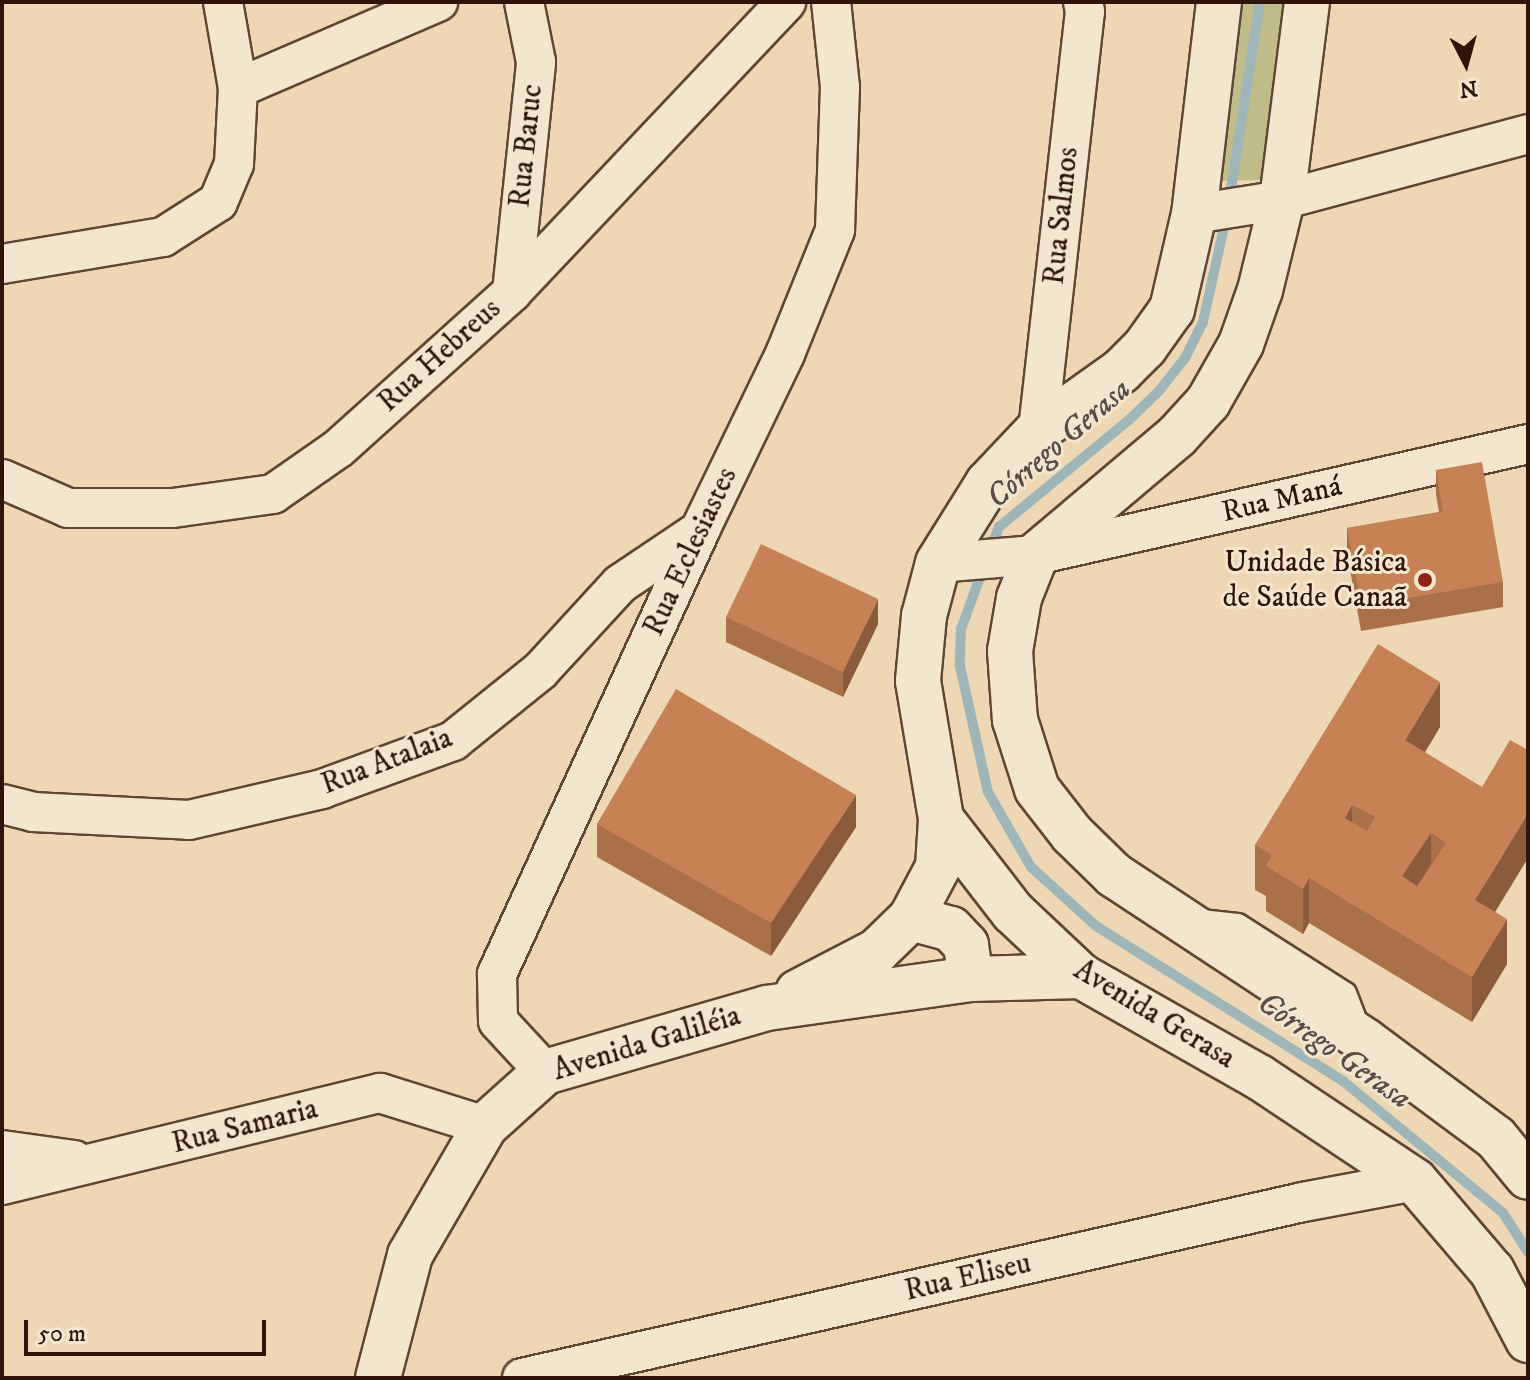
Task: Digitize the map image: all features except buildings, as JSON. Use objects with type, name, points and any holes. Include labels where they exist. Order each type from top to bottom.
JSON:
[{"type":"main road","name":"Avenida Gerasa","points":[[1219,2],[1201,213],[1172,309],[1145,347],[1121,371],[1038,430],[988,483],[966,514],[924,616],[918,681],[941,819],[1013,912],[1081,976],[1259,1077],[1415,1181],[1492,1271],[1528,1340]]},
{"type":"main road","points":[[1307,2],[1267,203],[1260,290],[1241,344],[1208,402],[1177,436],[1017,556],[1019,598],[1010,651],[1015,720],[1037,789],[1072,834],[1114,875],[1364,1040],[1496,1138],[1528,1177]]},
{"type":"main road","name":"Avenida Galiléia","points":[[767,1008],[877,951],[911,918],[938,867],[941,819]]},
{"type":"main road","points":[[911,918],[951,929],[966,945],[971,979]]},
{"type":"main road","name":"Avenida Galiléia","points":[[378,1378],[410,1255],[485,1126],[545,1072],[767,1008],[971,979],[1081,976]]},
{"type":"street","points":[[2,264],[163,237],[218,202],[234,164],[238,88],[223,2]]},
{"type":"street","points":[[238,88],[438,2]]},
{"type":"street","name":"Rua Baruc","points":[[512,292],[536,62],[524,2]]},
{"type":"street","name":"Rua Hebreus","points":[[2,479],[68,508],[173,508],[273,494],[339,448],[512,292],[786,2]]},
{"type":"street","name":"Rua Eclesiastes","points":[[545,1072],[498,1021],[497,974],[700,530],[785,354],[835,230],[840,87],[831,2]]},
{"type":"street","name":"Rua Salmos","points":[[1038,430],[1085,12],[1083,2]]},
{"type":"street","points":[[1201,213],[1267,203],[1528,134]]},
{"type":"street","name":"Rua Maná","points":[[1017,556],[1528,444]]},
{"type":"street","name":"Rua Atalaia","points":[[2,804],[33,812],[189,820],[322,789],[453,741],[540,671],[620,584],[700,530]]},
{"type":"street","points":[[948,562],[1017,556]]},
{"type":"street","name":"Rua Samaria","points":[[2,1185],[380,1093],[485,1126]]},
{"type":"street","points":[[2,1150],[97,1163]]},
{"type":"street","name":"Rua Eliseu","points":[[522,1378],[1303,1202],[1415,1181]]},
{"type":"shaded area","points":[[1238,2],[1285,2],[1260,180],[1213,181]]},
{"type":"waterway","name":"Córrego Gerasa","points":[[1229,202],[1260,2]]},
{"type":"waterway","name":"Córrego Gerasa","points":[[990,550],[999,527],[1130,419],[1159,391],[1185,358],[1203,322],[1226,218]]},
{"type":"waterway","name":"Córrego Gerasa","points":[[983,569],[961,629],[960,666],[988,792],[1031,867],[1096,926],[1343,1081],[1503,1213],[1528,1252]]},
{"type":"place","name":"Unidade Básica de Saúde Canaã","points":[[1425,580]]}]
